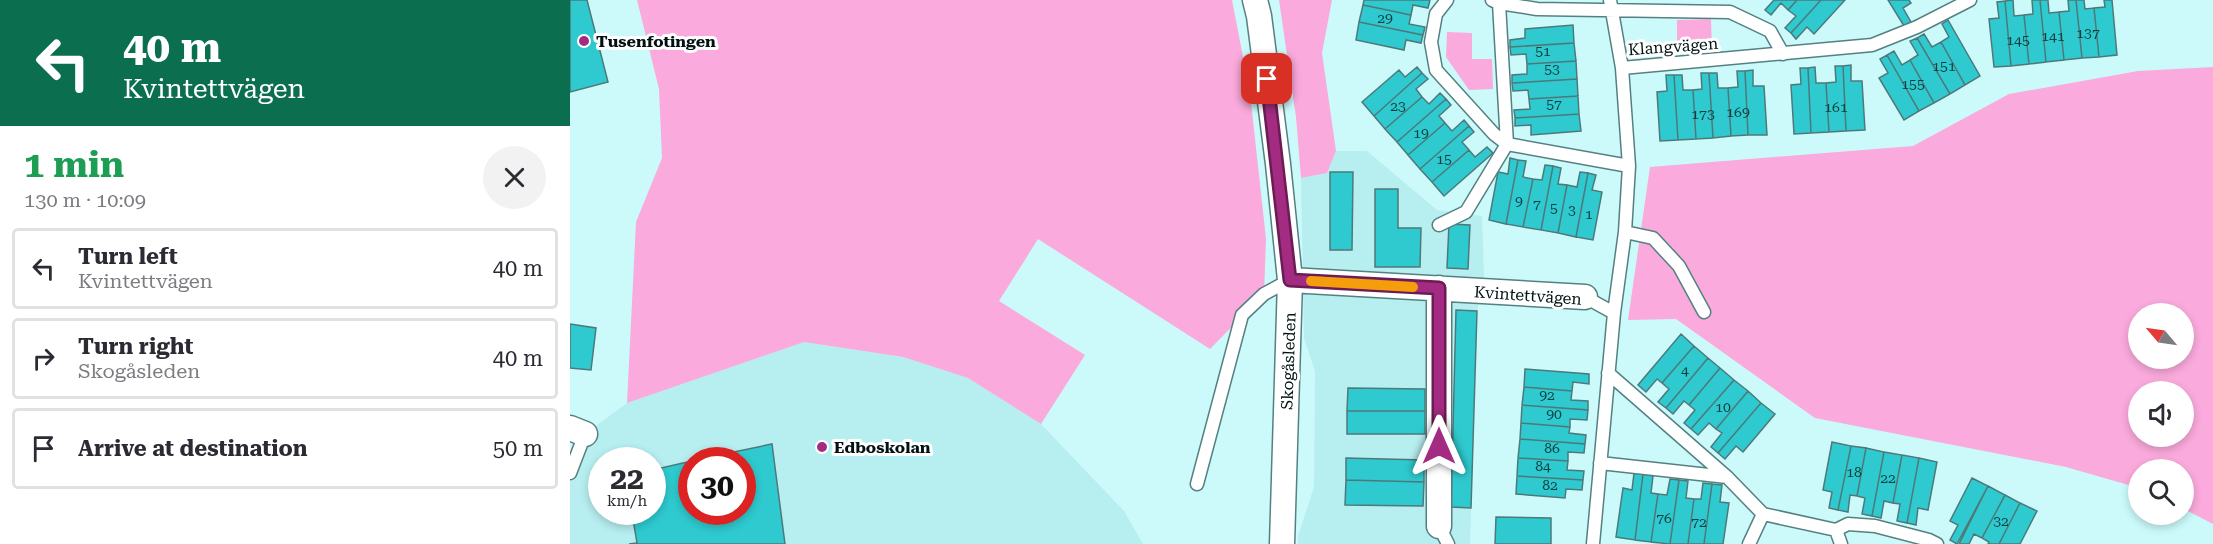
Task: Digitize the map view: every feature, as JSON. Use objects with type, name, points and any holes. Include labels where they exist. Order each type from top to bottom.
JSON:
[{"type":"street","name":"Skogåsleden","points":[[1255,0],[1278,164],[1290,280],[1283,541]]},
{"type":"street","name":"Kvintettvägen","points":[[1290,280],[1585,297]]},
{"type":"street","points":[[1439,288],[1444,535]]},
{"type":"lane","points":[[1447,0],[1436,14],[1431,42],[1436,70],[1494,134],[1507,144],[1629,166]]},
{"type":"lane","name":"Klangvägen","points":[[1783,54],[1770,31],[1730,12],[1611,5],[1622,68],[1783,54],[1872,45],[1917,27],[1970,0]]},
{"type":"lane","points":[[1439,225],[1466,212],[1507,144],[1495,2],[1537,9],[1611,5]]},
{"type":"lane","points":[[1593,544],[1614,313],[1625,232],[1629,166],[1622,68]]},
{"type":"lane","points":[[1625,232],[1653,238],[1679,267],[1704,312]]},
{"type":"lane","points":[[1197,484],[1242,315],[1264,294],[1290,280]]},
{"type":"lane","name":"Kvintettvägen","points":[[1585,297],[1614,313]]},
{"type":"lane","points":[[1608,373],[1727,477],[1763,514],[1836,531],[1848,524],[1875,526],[1929,540],[1936,544]]},
{"type":"lane","points":[[570,473],[578,431]]},
{"type":"lane","points":[[1600,463],[1727,477]]},
{"type":"lane","points":[[1749,544],[1763,514]]},
{"type":"lane","points":[[1836,531],[1841,544]]},
{"type":"shaded area","points":[[637,0],[1232,0],[1250,93],[1266,239],[1264,294],[1210,349],[1038,239],[999,301],[1085,355],[1041,424],[968,378],[903,357],[804,342],[627,403],[636,222],[662,158],[659,89]]},
{"type":"shaded area","points":[[1279,0],[1332,0],[1322,53],[1336,151],[1327,173],[1301,178],[1296,117]]},
{"type":"shaded area","points":[[1711,19],[1712,50],[1677,50],[1677,20]]},
{"type":"shaded area","points":[[1447,32],[1472,33],[1472,59],[1492,59],[1493,89],[1469,90],[1446,57]]},
{"type":"shaded area","points":[[2213,67],[2213,524],[2194,514],[2194,459],[2128,459],[2128,485],[2066,467],[1815,418],[1676,319],[1628,320],[1650,167],[1913,146],[2009,94],[2138,71]]},
{"type":"shaded area","points":[[1336,151],[1367,151],[1437,210],[1482,216],[1484,276],[1477,311],[1470,544],[1298,544],[1298,536],[1314,487],[1315,371],[1304,338],[1301,178],[1327,173]]},
{"type":"shaded area","name":"Edboskolan","points":[[804,342],[903,357],[968,378],[1041,424],[1124,511],[1143,544],[570,544],[570,473],[585,434],[627,403]]},
{"type":"building","name":"Tusenfotingen","points":[[570,0],[587,0],[608,82],[570,92]]},
{"type":"building","points":[[1364,0],[1430,0],[1428,8],[1413,5],[1411,15],[1363,5]]},
{"type":"building","points":[[1774,0],[1797,0],[1788,10],[1781,3],[1771,15],[1765,10]]},
{"type":"building","points":[[1797,0],[1821,0],[1791,33],[1785,28],[1796,16],[1788,10]]},
{"type":"building","points":[[1821,0],[1845,0],[1814,34],[1807,27],[1796,39],[1791,33]]},
{"type":"building","points":[[1888,0],[1909,0],[1911,3],[1903,8],[1911,22],[1904,26]]},
{"type":"building","points":[[2013,0],[2014,16],[2024,15],[2029,64],[2011,66],[2005,1]]},
{"type":"building","points":[[2032,0],[2040,0],[2046,62],[2029,64],[2024,15],[2033,14]]},
{"type":"building","points":[[2040,0],[2048,0],[2049,13],[2059,12],[2064,60],[2046,62]]},
{"type":"building","points":[[2068,0],[2076,0],[2082,58],[2064,60],[2059,12],[2069,11]]},
{"type":"building","points":[[2076,0],[2084,0],[2085,9],[2094,8],[2099,57],[2082,58]]},
{"type":"building","points":[[2104,0],[2112,0],[2117,55],[2099,57],[2094,8],[2105,7]]},
{"type":"building","points":[[2005,1],[2011,66],[1994,67],[1989,19],[1999,18],[1997,2]]},
{"type":"building","points":[[1363,5],[1411,15],[1409,24],[1425,27],[1423,35],[1359,22]]},
{"type":"building","points":[[1948,20],[1980,76],[1965,85],[1941,42],[1949,37],[1942,24]]},
{"type":"building","points":[[1359,22],[1423,35],[1421,43],[1406,40],[1404,50],[1356,40]]},
{"type":"building","points":[[1573,25],[1574,43],[1510,47],[1510,40],[1525,38],[1525,29]]},
{"type":"building","points":[[1924,34],[1932,47],[1941,42],[1965,85],[1950,94],[1917,38]]},
{"type":"building","points":[[1917,38],[1950,94],[1934,103],[1910,60],[1918,55],[1910,41]]},
{"type":"building","points":[[1574,43],[1576,61],[1527,64],[1526,54],[1511,55],[1510,47]]},
{"type":"building","points":[[1894,51],[1902,65],[1910,60],[1934,103],[1919,111],[1887,55]]},
{"type":"building","points":[[1887,55],[1919,111],[1904,120],[1879,78],[1888,73],[1880,59]]},
{"type":"building","points":[[1576,61],[1577,79],[1512,83],[1512,75],[1527,74],[1527,64]]},
{"type":"building","points":[[1851,65],[1851,81],[1862,81],[1865,130],[1846,131],[1843,66]]},
{"type":"building","points":[[1835,66],[1843,66],[1846,131],[1829,132],[1826,83],[1836,82]]},
{"type":"building","points":[[1417,67],[1422,73],[1374,116],[1362,102],[1399,70],[1405,77]]},
{"type":"building","points":[[1815,67],[1816,83],[1826,83],[1829,132],[1811,133],[1808,68]]},
{"type":"building","points":[[1800,68],[1808,68],[1811,133],[1794,134],[1791,85],[1801,84]]},
{"type":"building","points":[[1753,70],[1753,86],[1764,86],[1767,135],[1748,135],[1745,71]]},
{"type":"building","points":[[1737,71],[1745,71],[1748,135],[1731,136],[1728,88],[1738,87]]},
{"type":"building","points":[[1422,73],[1428,79],[1416,89],[1422,97],[1385,129],[1374,116]]},
{"type":"building","points":[[1701,73],[1709,73],[1713,138],[1696,139],[1693,90],[1702,89]]},
{"type":"building","points":[[1709,73],[1717,73],[1718,88],[1728,88],[1731,136],[1713,138]]},
{"type":"building","points":[[1666,75],[1674,75],[1678,140],[1660,141],[1657,92],[1667,91]]},
{"type":"building","points":[[1674,75],[1682,75],[1683,90],[1693,90],[1696,139],[1678,140]]},
{"type":"building","points":[[1577,79],[1578,96],[1529,99],[1528,90],[1513,91],[1512,83]]},
{"type":"building","points":[[1440,93],[1446,99],[1397,142],[1385,129],[1422,97],[1429,104]]},
{"type":"building","points":[[1578,96],[1579,114],[1515,118],[1514,110],[1530,109],[1529,99]]},
{"type":"building","points":[[1446,99],[1451,105],[1439,116],[1445,123],[1408,155],[1397,142]]},
{"type":"building","points":[[1579,114],[1581,131],[1531,135],[1531,125],[1515,126],[1515,118]]},
{"type":"building","points":[[1464,120],[1469,126],[1420,169],[1408,155],[1445,123],[1452,131]]},
{"type":"building","points":[[1469,126],[1474,132],[1462,142],[1469,150],[1432,182],[1420,169]]},
{"type":"building","points":[[1487,147],[1493,153],[1444,196],[1432,182],[1469,150],[1475,157]]},
{"type":"building","points":[[1510,158],[1518,160],[1506,224],[1489,220],[1498,172],[1508,174]]},
{"type":"building","points":[[1518,160],[1526,161],[1523,177],[1533,179],[1523,227],[1506,224]]},
{"type":"building","points":[[1545,165],[1553,166],[1541,230],[1523,227],[1533,179],[1542,180]]},
{"type":"building","points":[[1553,166],[1561,168],[1558,184],[1567,185],[1558,233],[1541,230]]},
{"type":"building","points":[[1330,172],[1353,172],[1352,250],[1330,250]]},
{"type":"building","points":[[1580,172],[1588,173],[1576,237],[1558,233],[1567,185],[1577,187]]},
{"type":"building","points":[[1588,173],[1596,175],[1592,190],[1602,192],[1593,240],[1576,237]]},
{"type":"building","points":[[1375,189],[1398,189],[1398,228],[1421,228],[1420,267],[1375,267]]},
{"type":"building","points":[[1449,224],[1470,225],[1468,269],[1447,268]]},
{"type":"building","points":[[1456,310],[1477,311],[1471,508],[1451,507]]},
{"type":"building","points":[[570,324],[596,328],[591,370],[570,368]]},
{"type":"building","points":[[1681,334],[1694,346],[1662,383],[1657,379],[1646,392],[1638,385]]},
{"type":"building","points":[[1694,346],[1708,358],[1666,408],[1658,402],[1669,389],[1662,383]]},
{"type":"building","points":[[1708,358],[1720,368],[1689,405],[1684,401],[1673,414],[1666,408]]},
{"type":"building","points":[[1720,368],[1734,380],[1691,429],[1684,423],[1695,410],[1689,405]]},
{"type":"building","points":[[1525,369],[1589,374],[1589,384],[1573,382],[1572,391],[1524,387]]},
{"type":"building","points":[[1734,380],[1748,391],[1716,429],[1709,423],[1698,435],[1691,429]]},
{"type":"building","points":[[1524,387],[1572,391],[1571,400],[1588,401],[1588,410],[1522,405]]},
{"type":"building","points":[[1348,388],[1425,389],[1425,411],[1347,411]]},
{"type":"building","points":[[1748,391],[1761,403],[1718,453],[1711,447],[1722,433],[1716,429]]},
{"type":"building","points":[[1761,403],[1775,414],[1743,452],[1736,446],[1725,459],[1718,453]]},
{"type":"building","points":[[1522,405],[1588,410],[1587,420],[1570,419],[1570,427],[1521,423]]},
{"type":"building","points":[[1347,411],[1425,411],[1425,434],[1347,434]]},
{"type":"building","points":[[1521,423],[1570,427],[1569,433],[1586,435],[1585,444],[1520,439]]},
{"type":"building","points":[[1520,439],[1585,444],[1584,453],[1568,452],[1568,461],[1518,458]]},
{"type":"building","points":[[1832,442],[1851,446],[1838,510],[1829,508],[1832,492],[1823,490]]},
{"type":"building","points":[[772,444],[785,544],[629,544],[637,543],[634,525],[666,525],[666,467],[678,464],[678,525],[756,525],[756,447]]},
{"type":"building","points":[[1851,446],[1866,448],[1857,496],[1850,495],[1848,512],[1838,510]]},
{"type":"building","points":[[1866,448],[1884,452],[1872,516],[1862,514],[1865,498],[1857,496]]},
{"type":"building","points":[[1884,452],[1902,455],[1893,503],[1884,501],[1881,518],[1872,516]]},
{"type":"building","points":[[1902,455],[1919,458],[1907,523],[1897,521],[1900,504],[1893,503]]},
{"type":"building","points":[[1346,458],[1424,460],[1424,482],[1346,480]]},
{"type":"building","points":[[1518,458],[1568,461],[1567,470],[1584,471],[1583,480],[1517,476]]},
{"type":"building","points":[[1919,458],[1937,462],[1928,510],[1918,508],[1916,525],[1907,523]]},
{"type":"building","points":[[1634,473],[1643,474],[1635,540],[1616,537],[1623,488],[1632,490]]},
{"type":"building","points":[[1643,474],[1653,476],[1651,493],[1658,494],[1651,542],[1635,540]]},
{"type":"building","points":[[1517,476],[1583,480],[1582,490],[1566,489],[1565,498],[1516,494]]},
{"type":"building","points":[[1972,478],[1988,486],[1957,544],[1950,540],[1958,525],[1950,521]]},
{"type":"building","points":[[1670,479],[1679,480],[1670,544],[1651,542],[1658,494],[1667,495]]},
{"type":"building","points":[[1346,480],[1424,482],[1423,506],[1345,505]]},
{"type":"building","points":[[1679,480],[1688,481],[1686,498],[1694,499],[1688,544],[1670,544]]},
{"type":"building","points":[[1703,483],[1712,484],[1704,544],[1688,544],[1694,499],[1701,499]]},
{"type":"building","points":[[1712,484],[1722,485],[1720,502],[1729,503],[1723,544],[1704,544]]},
{"type":"building","points":[[1988,486],[2005,495],[1982,538],[1974,534],[1969,544],[1959,544]]},
{"type":"building","points":[[2005,495],[2020,503],[1999,544],[1988,544],[1989,542],[1982,538]]},
{"type":"building","points":[[2020,503],[2037,511],[2020,544],[1999,544]]},
{"type":"building","points":[[1496,517],[1551,518],[1551,544],[1495,544]]},
{"type":"slow traffic","points":[[1311,281],[1413,287]]},
{"type":"place","name":"Tusenfotingen","points":[[584,41]]},
{"type":"place","name":"Edboskolan","points":[[822,447]]},
{"type":"route","points":[[1267,79],[1290,280],[1439,288],[1439,446]]}]
